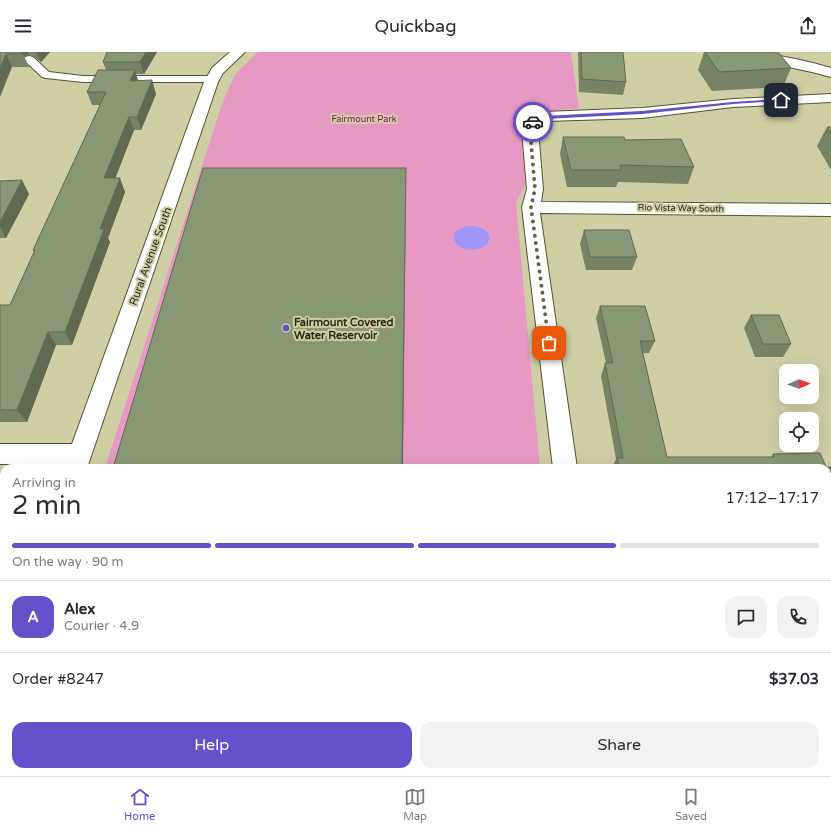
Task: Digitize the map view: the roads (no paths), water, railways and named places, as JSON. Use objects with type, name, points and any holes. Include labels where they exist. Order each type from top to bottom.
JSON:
[{"type":"street","name":"Rural Avenue South","points":[[77,461],[213,79],[217,71],[238,52]]},
{"type":"street","points":[[736,52],[815,68],[831,73]]},
{"type":"street","points":[[564,464],[531,207],[535,189],[530,130],[534,120],[544,117],[663,111],[733,103],[831,98]]},
{"type":"street","name":"Rio Vista Way South","points":[[531,207],[831,210]]},
{"type":"street","points":[[0,454],[77,461]]},
{"type":"lane","points":[[29,59],[46,75],[83,79],[213,79]]},
{"type":"place","name":"Fairmount Covered Water Reservoir","points":[[286,328]]},
{"type":"park label","name":"Fairmount Park","points":[[364,119]]}]
